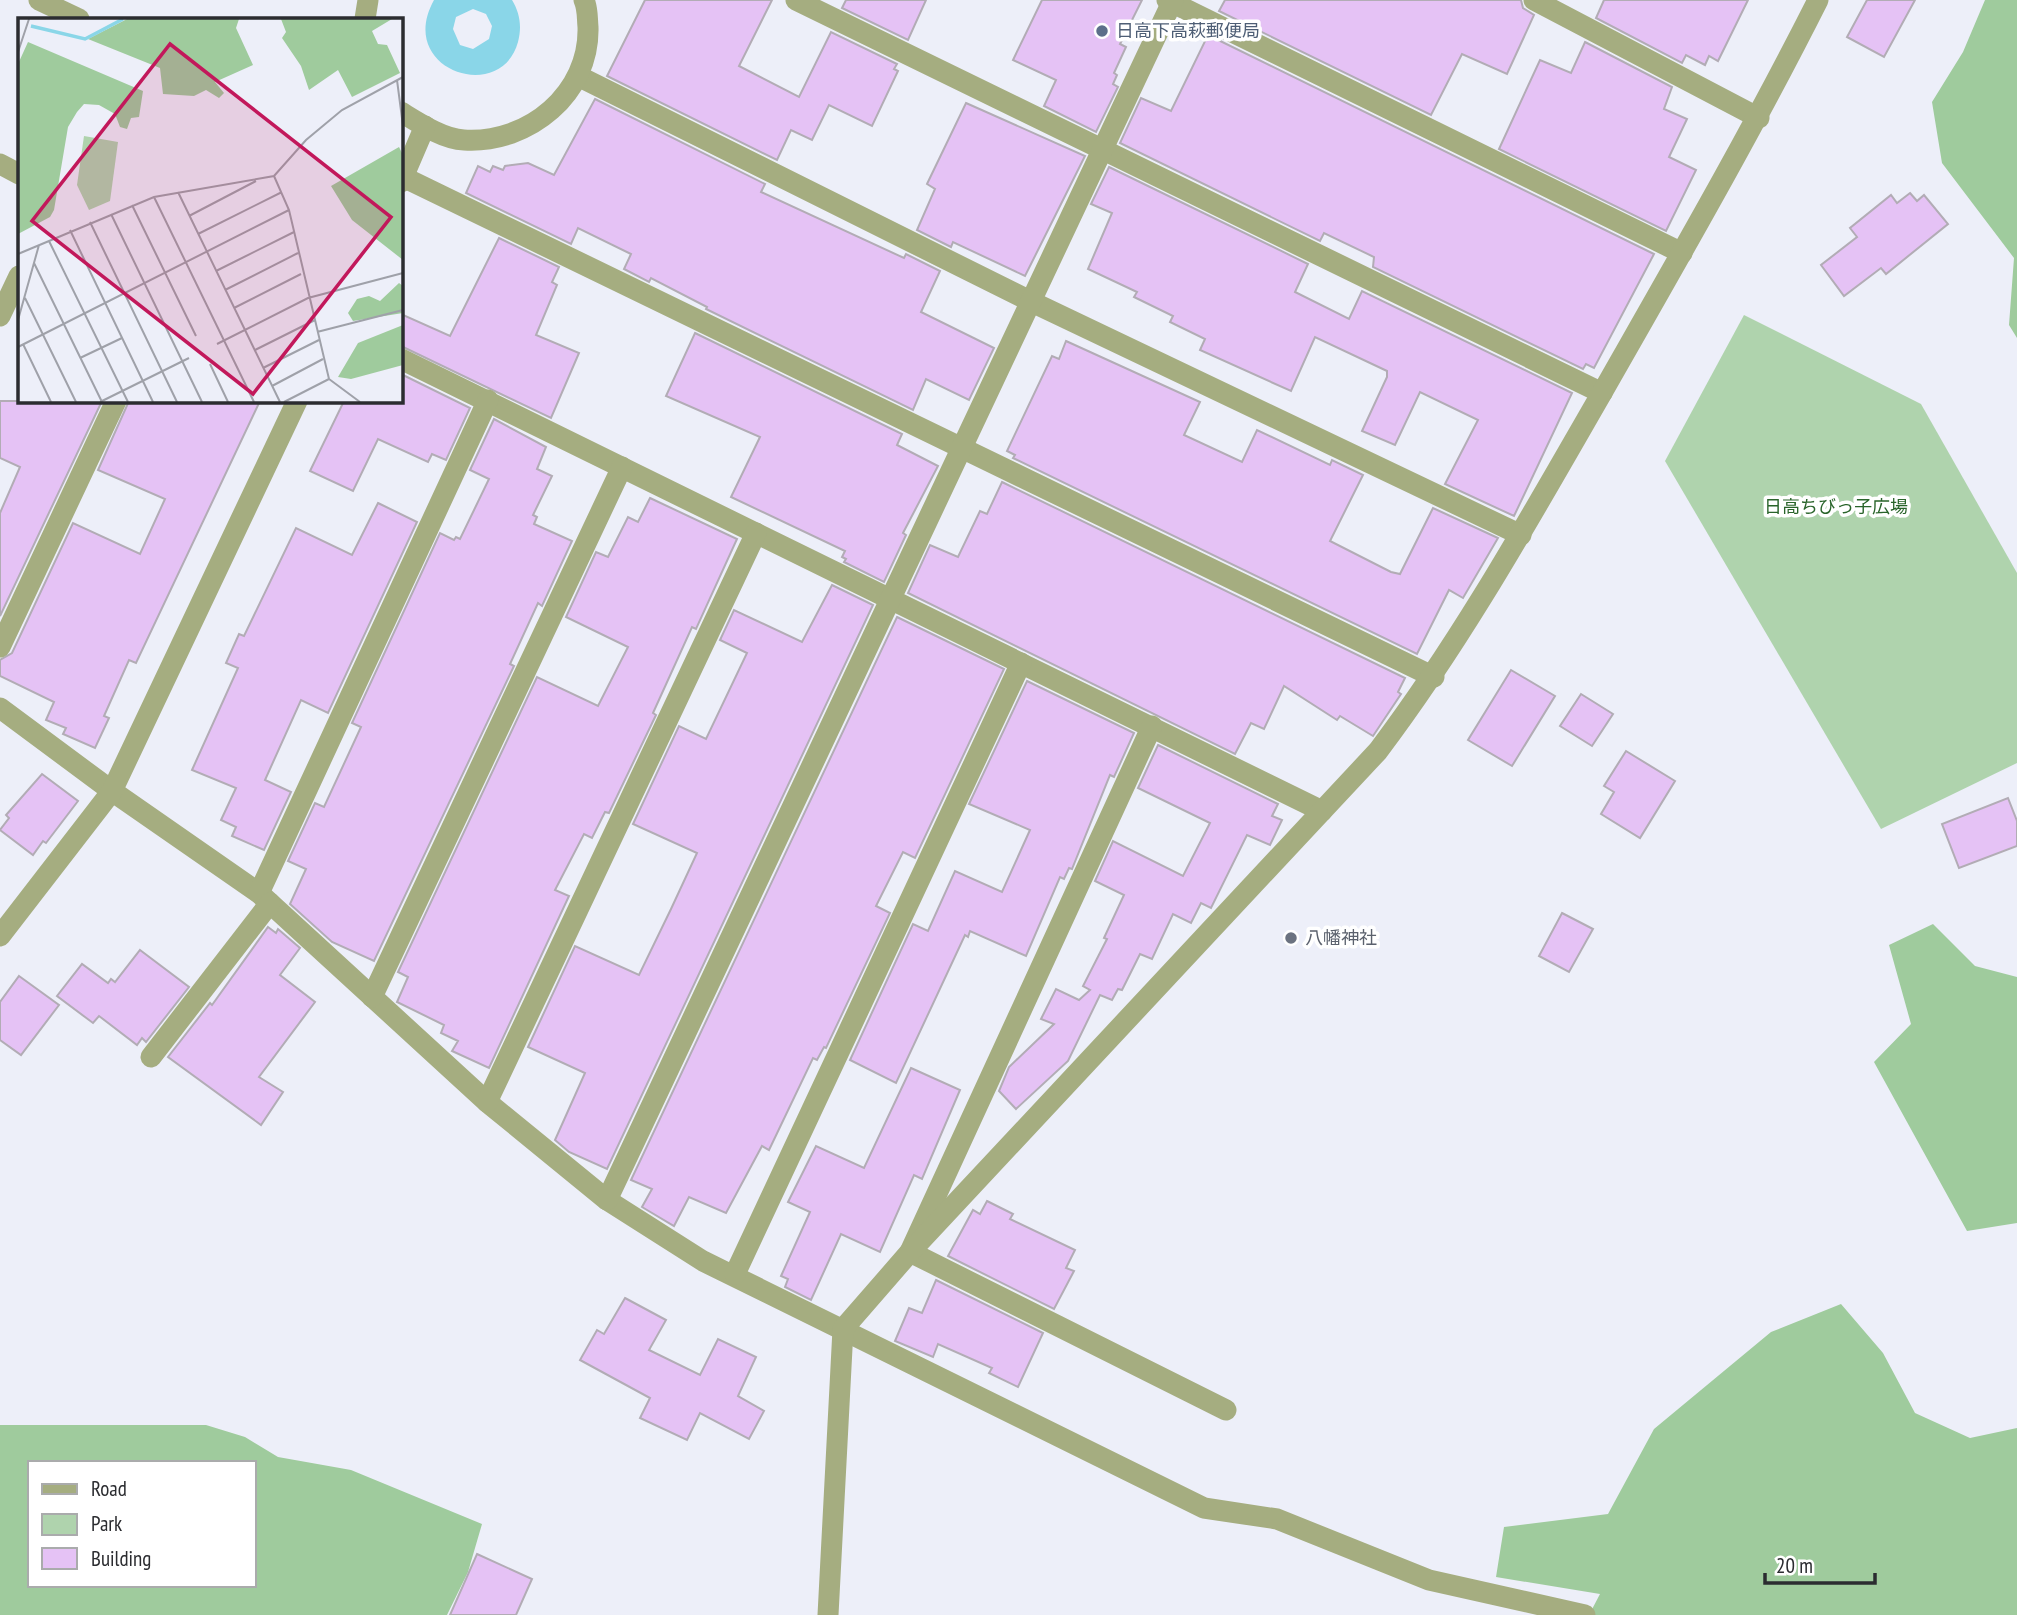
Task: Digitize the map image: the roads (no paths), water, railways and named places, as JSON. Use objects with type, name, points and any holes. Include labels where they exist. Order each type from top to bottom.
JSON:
[{"type":"street","points":[[39,0],[77,18]]},
{"type":"street","points":[[365,18],[368,0]]},
{"type":"street","points":[[402,113],[425,126],[462,140],[497,139],[530,127],[558,105],[578,76],[588,42],[584,0]]},
{"type":"street","points":[[796,0],[1602,393]]},
{"type":"street","points":[[1534,0],[1759,118]]},
{"type":"street","points":[[828,1615],[843,1329],[911,1252],[1378,751],[1434,677],[1521,535],[1759,118],[1818,0]]},
{"type":"street","points":[[607,1200],[1032,302],[1170,1],[1682,253]]},
{"type":"street","points":[[578,76],[1032,302],[1521,535]]},
{"type":"street","points":[[425,126],[402,179],[1434,677]]},
{"type":"street","points":[[0,164],[18,173]]},
{"type":"street","points":[[0,316],[18,278]]},
{"type":"street","points":[[402,359],[1322,811]]},
{"type":"street","points":[[151,1057],[265,898],[488,400]]},
{"type":"street","points":[[0,647],[116,402]]},
{"type":"street","points":[[0,936],[112,791],[297,402]]},
{"type":"street","points":[[372,997],[622,467]]},
{"type":"street","points":[[487,1102],[756,533]]},
{"type":"street","points":[[735,1274],[1021,663]]},
{"type":"street","points":[[0,708],[112,791],[265,898],[487,1102],[607,1200],[703,1261],[735,1274],[1204,1508],[1278,1519],[1429,1580],[1578,1614]]},
{"type":"street","points":[[911,1252],[1152,726]]},
{"type":"street","points":[[911,1252],[1227,1410]]},
{"type":"water","points":[[434,0],[512,0],[520,20],[520,31],[518,42],[508,61],[492,72],[474,75],[455,71],[439,61],[428,45],[426,24]],"holes":[[[473,9],[486,14],[492,26],[489,39],[473,49],[460,45],[453,29],[456,17]]]},
{"type":"place","name":"日高下高萩郵便局","points":[[1102,31]]},
{"type":"place","name":"八幡神社","points":[[1291,938]]},
{"type":"park label","name":"日高ちびっ子広場","points":[[1836,507]]}]
